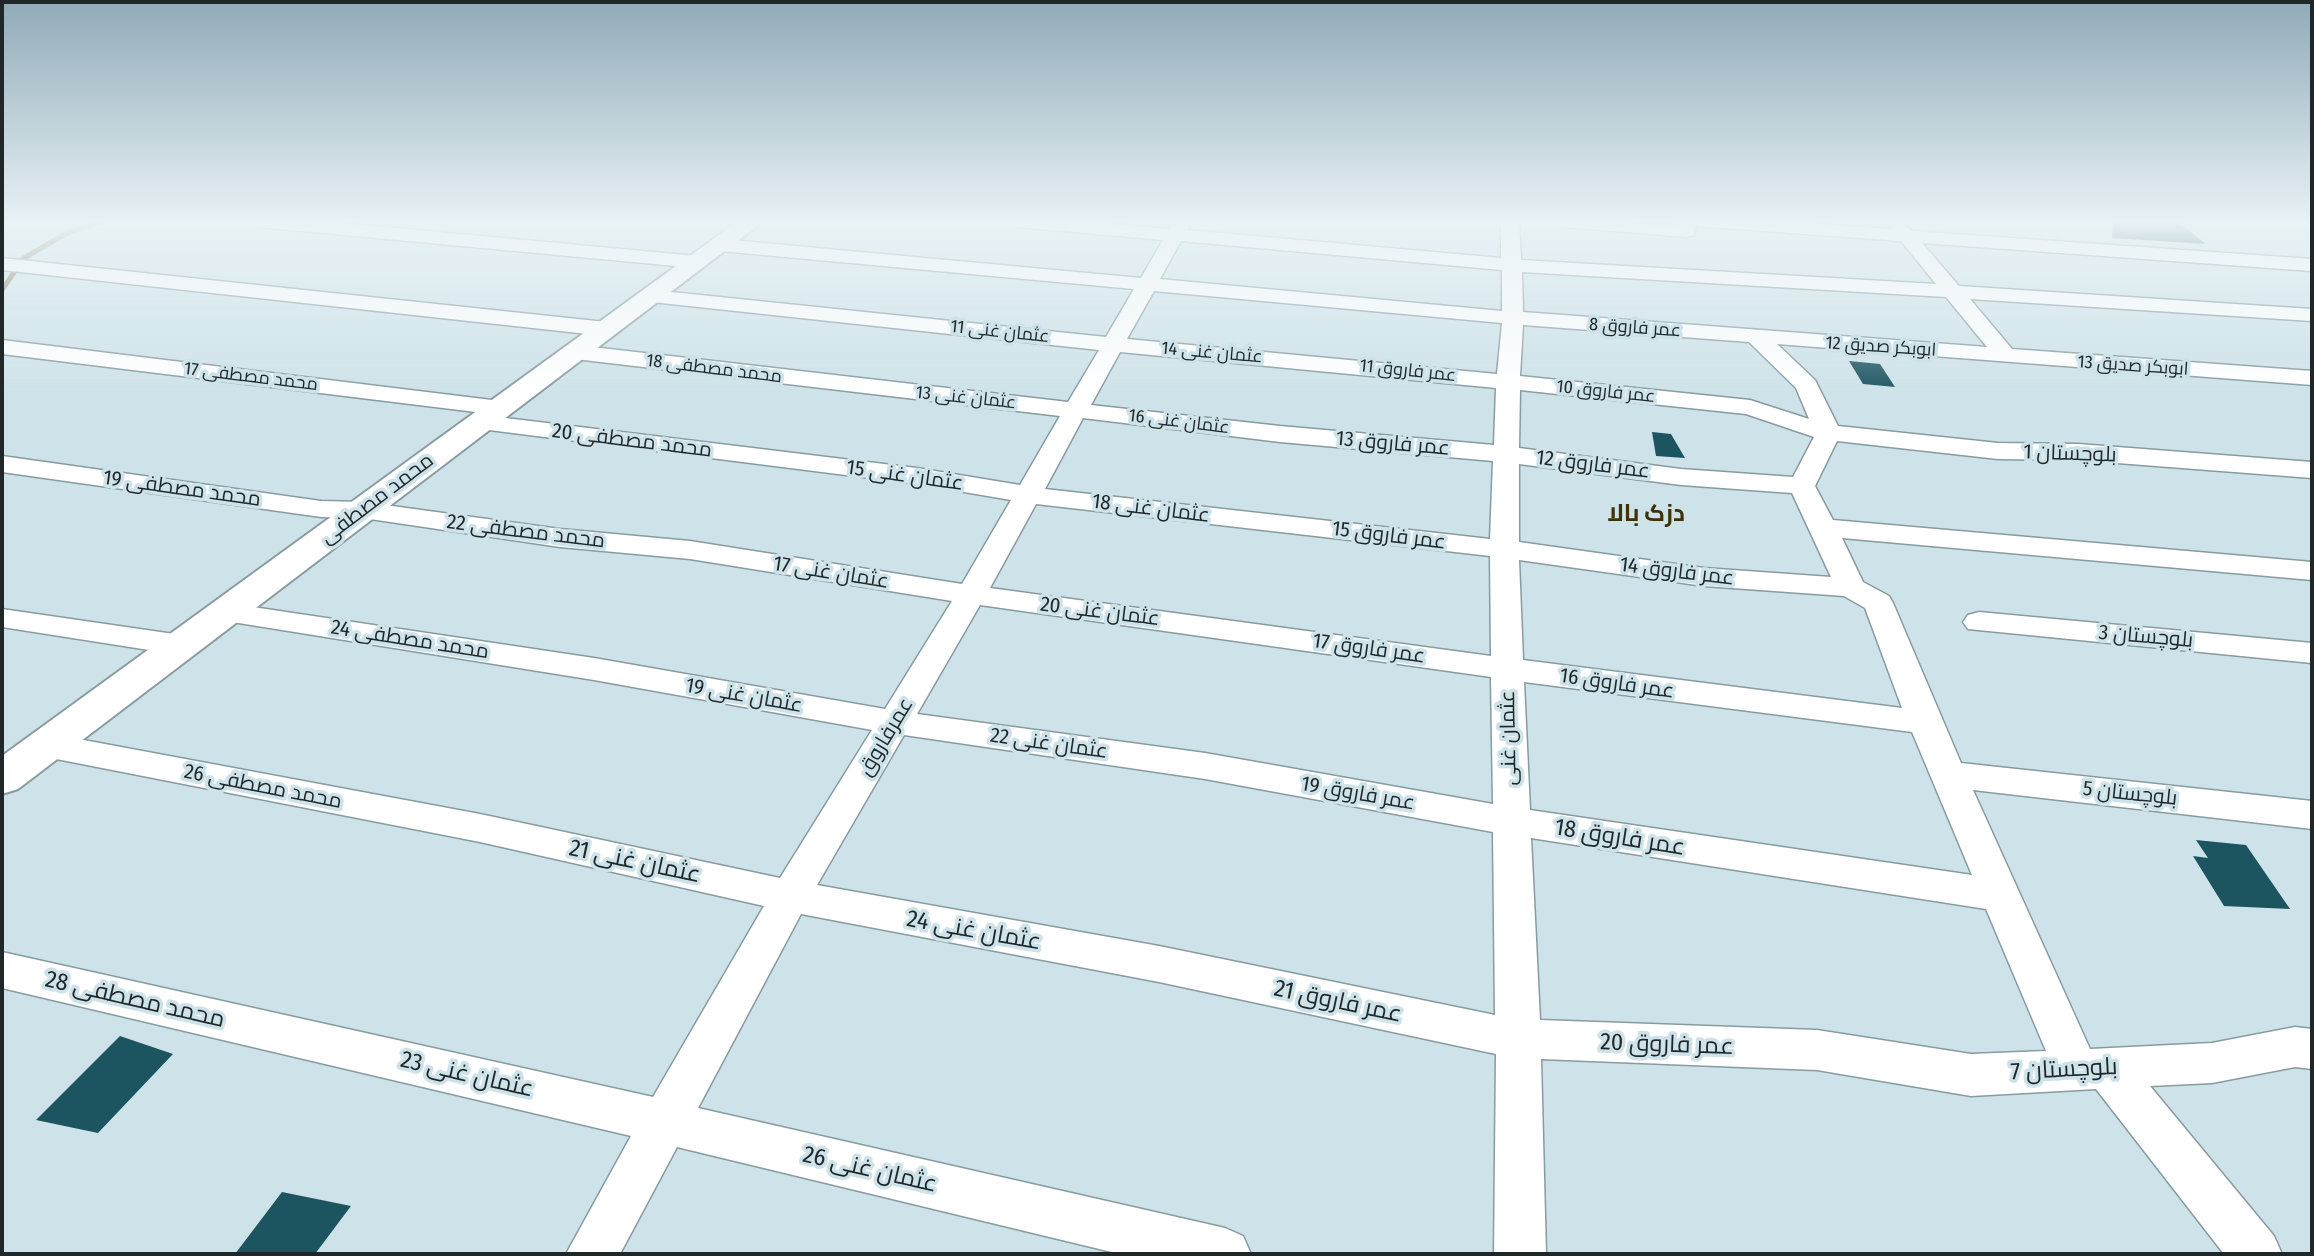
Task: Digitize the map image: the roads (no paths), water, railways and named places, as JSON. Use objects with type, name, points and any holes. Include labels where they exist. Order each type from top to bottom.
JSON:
[{"type":"street","points":[[146,280],[606,329]]},
{"type":"street","name":"محمد مصطفی","points":[[2,778],[674,280]]},
{"type":"street","name":"عمر فاروق 8","points":[[1120,280],[1513,318],[1756,337]]},
{"type":"street","name":"عثمان غنی","points":[[1512,280],[1513,318],[1508,382],[1504,549],[1518,1039],[1520,1254]]},
{"type":"street","points":[[1770,280],[2312,315]]},
{"type":"street","points":[[1944,280],[2006,356]]},
{"type":"street","name":"عمرفاروق","points":[[592,1254],[790,896],[971,595],[1079,410],[1149,282]]},
{"type":"street","name":"عثمان غنی 11","points":[[652,296],[1115,345]]},
{"type":"street","points":[[1756,337],[1807,385],[1828,433],[1802,486],[1851,587],[1878,603],[1925,722],[2000,895],[2092,1069],[2256,1254]]},
{"type":"street","name":"ابوبکر صدیق 12","points":[[1756,337],[2006,356]]},
{"type":"street","name":"عثمان غنی 14","points":[[1115,345],[1309,361]]},
{"type":"street","name":"محمد مصطفی 17","points":[[2,347],[490,415]]},
{"type":"street","name":"محمد مصطفی 18","points":[[575,352],[853,387]]},
{"type":"street","name":"ابوبکر صدیق 13","points":[[2006,356],[2312,378]]},
{"type":"street","name":"عمر فاروق 11","points":[[1309,361],[1508,382]]},
{"type":"street","name":"عمر فاروق 10","points":[[1508,382],[1750,407],[1828,433]]},
{"type":"street","name":"عثمان غنی 13","points":[[853,387],[1079,410]]},
{"type":"street","name":"عثمان غنی 16","points":[[1079,410],[1280,434]]},
{"type":"street","name":"محمد مصطفی 20","points":[[490,415],[782,460]]},
{"type":"street","name":"بلوچستان 1","points":[[1828,433],[1998,451],[2078,452],[2312,470]]},
{"type":"street","name":"عمر فاروق 13","points":[[1280,434],[1506,454]]},
{"type":"street","name":"عمر فاروق 12","points":[[1506,454],[1681,477],[1802,486]]},
{"type":"street","name":"عثمان غنی 15","points":[[782,460],[917,476],[1028,495]]},
{"type":"street","name":"محمد مصطفی 19","points":[[2,464],[321,509],[362,510]]},
{"type":"street","name":"عثمان غنی 18","points":[[1028,495],[1274,523]]},
{"type":"street","name":"محمد مصطفی 22","points":[[362,510],[560,538],[690,550]]},
{"type":"street","name":"عمر فاروق 15","points":[[1274,523],[1504,549]]},
{"type":"street","points":[[1822,528],[2312,571]]},
{"type":"street","name":"عمر فاروق 14","points":[[1504,549],[1704,577],[1851,587]]},
{"type":"street","name":"عثمان غنی 17","points":[[690,550],[971,595]]},
{"type":"street","name":"عثمان غنی 20","points":[[971,595],[1229,629]]},
{"type":"street","name":"محمد مصطفی 24","points":[[226,612],[594,669]]},
{"type":"street","points":[[2,618],[181,645]]},
{"type":"street","name":"بلوچستان 3","points":[[1979,622],[2312,653]]},
{"type":"street","name":"عمر فاروق 17","points":[[1229,629],[1508,669]]},
{"type":"street","name":"عثمان غنی 19","points":[[594,669],[894,722]]},
{"type":"street","name":"عمر فاروق 16","points":[[1508,669],[1726,699],[1925,722]]},
{"type":"street","name":"عثمان غنی 22","points":[[894,722],[1205,766]]},
{"type":"street","name":"محمد مصطفی 26","points":[[46,745],[480,828]]},
{"type":"street","name":"عمر فاروق 19","points":[[1205,766],[1511,821]]},
{"type":"street","name":"بلوچستان 5","points":[[1947,774],[2312,815]]},
{"type":"street","name":"عمر فاروق 18","points":[[1511,821],[2000,895]]},
{"type":"street","name":"عثمان غنی 21","points":[[480,828],[790,896]]},
{"type":"street","name":"عثمان غنی 24","points":[[790,896],[1158,964]]},
{"type":"street","name":"عمر فاروق 21","points":[[1158,964],[1518,1039]]},
{"type":"street","name":"محمد مصطفی 28","points":[[2,970],[268,1030]]},
{"type":"street","name":"عثمان غنی 23","points":[[268,1030],[665,1122]]},
{"type":"street","name":"عمر فاروق 20","points":[[1518,1039],[1817,1051]]},
{"type":"street","name":"بلوچستان 7","points":[[1817,1051],[1971,1075],[2212,1063],[2295,1047],[2312,1049]]},
{"type":"street","name":"عثمان غنی 26","points":[[665,1122],[1225,1254]]},
{"type":"waterway","points":[[2,290],[9,280]]},
{"type":"district","name":"دزک بالا","points":[[1646,514]]}]
